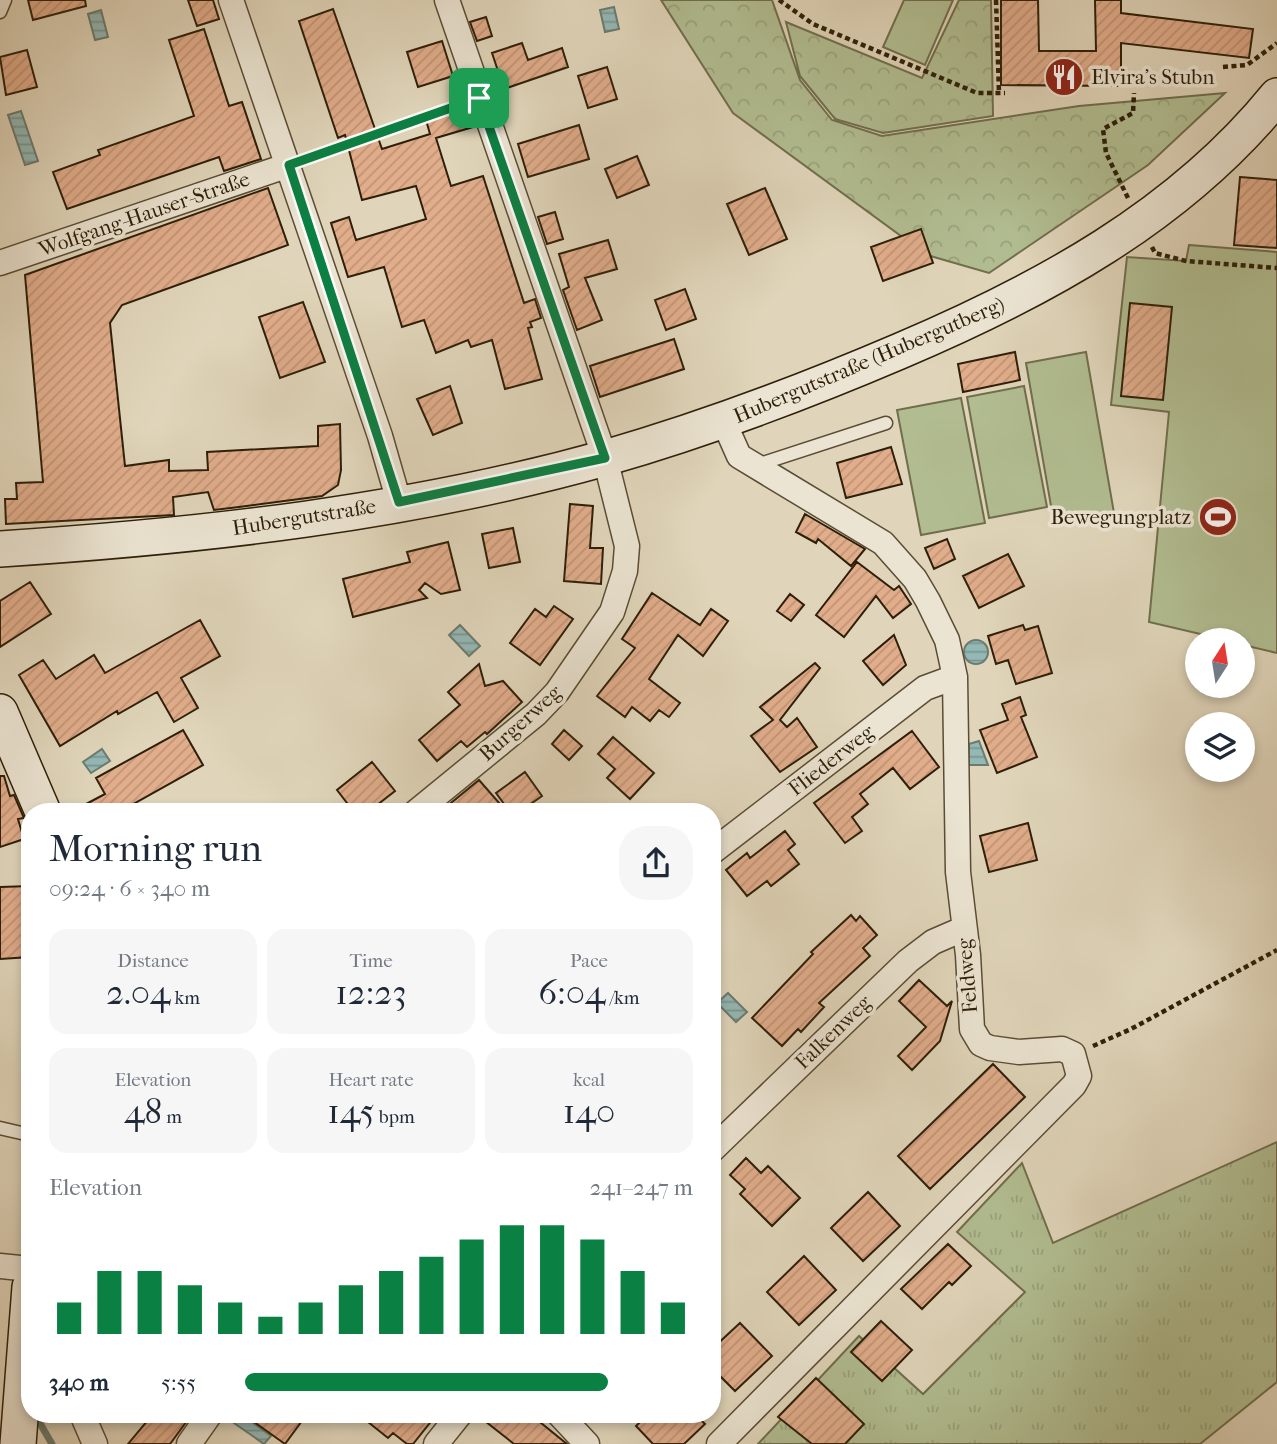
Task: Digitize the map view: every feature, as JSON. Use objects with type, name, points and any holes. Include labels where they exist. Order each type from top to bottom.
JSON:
[{"type":"street","points":[[231,0],[289,165],[399,502]]},
{"type":"street","name":"Burgerweg","points":[[427,803],[543,707],[576,668],[612,612],[625,571],[627,546],[605,458],[447,0]]},
{"type":"street","name":"Hubergutstraße (Hubergutberg)","points":[[605,458],[723,421],[814,387],[964,324],[1059,275],[1141,223],[1185,190],[1224,154],[1277,96]]},
{"type":"street","name":"Wolfgang-Hauser-Straße","points":[[0,263],[289,165]]},
{"type":"street","name":"Feldweg","points":[[723,421],[734,450],[753,466],[883,543],[915,579],[942,630],[956,677],[957,838],[972,1029],[981,1044],[1005,1052],[1052,1049],[1073,1054]]},
{"type":"street","name":"Hubergutstraße","points":[[0,549],[201,533],[399,502],[605,458]]},
{"type":"street","name":"Fliederweg","points":[[721,845],[925,688],[956,677]]},
{"type":"street","points":[[0,712],[39,803]]},
{"type":"street","name":"Falkenweg","points":[[721,1141],[908,961],[933,942],[963,929]]},
{"type":"street","points":[[719,1444],[1074,1086],[1079,1076],[1073,1054]]},
{"type":"street","points":[[0,1266],[21,1268]]},
{"type":"street","points":[[18,1441],[21,1389]]},
{"type":"street","points":[[86,1423],[95,1444]]},
{"type":"street","points":[[189,1444],[204,1423]]},
{"type":"street","points":[[436,1444],[453,1423]]},
{"type":"street","points":[[567,1423],[587,1444]]},
{"type":"lane","points":[[0,12],[5,0]]},
{"type":"lane","points":[[753,466],[886,424]]},
{"type":"lane","points":[[0,1128],[21,1133]]},
{"type":"path","points":[[779,0],[813,24],[964,88],[977,93],[1002,93],[996,0]]},
{"type":"path","points":[[1223,67],[1247,65],[1277,43]]},
{"type":"path","points":[[1134,93],[1133,113],[1103,129],[1106,153],[1155,253],[1186,261],[1277,268]]},
{"type":"path","points":[[289,165],[479,98]]},
{"type":"path","points":[[1073,1054],[1131,1029],[1277,950]]},
{"type":"green space","points":[[661,0],[772,0],[800,80],[832,120],[882,136],[1079,106],[1225,93],[1148,165],[989,273],[927,255],[733,113]]},
{"type":"green space","points":[[904,0],[953,0],[925,65],[883,47]]},
{"type":"green space","points":[[959,0],[991,0],[993,116],[883,133],[835,119],[800,76],[786,22],[922,78]]},
{"type":"green space","name":"Bewegungplatz","points":[[1189,245],[1277,252],[1277,653],[1255,648],[1255,628],[1185,628],[1185,630],[1149,622],[1169,412],[1111,405],[1127,257],[1186,261]]},
{"type":"green space","points":[[1086,352],[1114,513],[1054,523],[1026,363]]},
{"type":"green space","points":[[1024,386],[1047,507],[989,518],[967,397]]},
{"type":"green space","points":[[961,398],[985,523],[921,535],[897,410]]},
{"type":"green space","points":[[1277,1142],[1277,1382],[1200,1444],[758,1444],[859,1336],[923,1394],[1025,1292],[957,1232],[1022,1163],[1053,1243]]},
{"type":"water","points":[[614,7],[619,29],[605,32],[600,10]]},
{"type":"water","points":[[101,10],[108,37],[95,40],[88,14]]},
{"type":"water","points":[[21,111],[38,161],[25,165],[8,115]]},
{"type":"water","points":[[460,625],[480,646],[469,656],[449,635]]},
{"type":"water","points":[[976,640],[985,643],[988,652],[985,661],[976,664],[967,661],[964,652],[967,643]]},
{"type":"water","points":[[979,741],[988,765],[969,765],[969,744]]},
{"type":"water","points":[[102,749],[110,761],[91,773],[83,762]]},
{"type":"water","points":[[728,993],[747,1012],[736,1022],[721,1007],[721,999]]},
{"type":"water","points":[[234,1423],[253,1423],[271,1436],[264,1444]]},
{"type":"building","points":[[28,0],[85,0],[86,6],[33,20]]},
{"type":"building","points":[[188,0],[213,0],[219,19],[197,26]]},
{"type":"building","points":[[1001,0],[1038,0],[1039,51],[1096,51],[1095,0],[1121,0],[1121,13],[1253,29],[1249,58],[1121,43],[1121,86],[1001,85]]},
{"type":"building","points":[[333,9],[382,149],[430,134],[426,120],[467,107],[473,127],[436,138],[451,186],[483,176],[524,303],[535,299],[541,318],[530,322],[532,327],[528,328],[542,379],[505,389],[492,340],[471,347],[468,340],[436,353],[424,320],[402,327],[384,267],[348,277],[331,223],[349,217],[356,240],[426,219],[416,186],[362,200],[345,135],[338,138],[299,21]]},
{"type":"building","points":[[486,17],[492,36],[477,41],[470,22]]},
{"type":"building","points":[[204,29],[229,106],[242,102],[261,159],[224,171],[219,157],[67,209],[53,172],[100,155],[98,150],[194,116],[169,40]]},
{"type":"building","points":[[442,41],[453,76],[418,87],[407,52]]},
{"type":"building","points":[[522,43],[528,60],[562,48],[568,67],[504,89],[492,53]]},
{"type":"building","points":[[27,50],[37,87],[6,95],[0,57]]},
{"type":"building","points":[[607,67],[617,99],[588,108],[578,76]]},
{"type":"building","points":[[579,125],[589,159],[528,177],[518,144]]},
{"type":"building","points":[[637,156],[649,185],[617,198],[605,169]]},
{"type":"building","points":[[1240,177],[1277,180],[1277,248],[1234,245]]},
{"type":"building","points":[[268,188],[288,245],[122,305],[110,323],[125,466],[169,460],[169,471],[208,470],[207,452],[318,446],[318,426],[340,424],[341,470],[338,485],[322,496],[214,510],[208,492],[173,497],[174,515],[6,524],[5,499],[17,499],[16,483],[43,482],[25,275]]},
{"type":"building","points":[[765,188],[787,239],[749,255],[727,204]]},
{"type":"building","points":[[555,212],[563,239],[547,244],[538,217]]},
{"type":"building","points":[[921,229],[933,263],[883,281],[871,247]]},
{"type":"building","points":[[608,240],[617,269],[585,278],[602,320],[577,330],[563,290],[569,287],[559,254]]},
{"type":"building","points":[[685,289],[696,319],[666,330],[655,300]]},
{"type":"building","points":[[303,302],[325,362],[280,378],[259,317]]},
{"type":"building","points":[[1130,303],[1172,307],[1163,400],[1121,396]]},
{"type":"building","points":[[674,339],[684,369],[600,397],[590,366]]},
{"type":"building","points":[[1015,352],[1020,380],[963,392],[958,364]]},
{"type":"building","points":[[450,386],[462,423],[433,435],[417,399]]},
{"type":"building","points":[[891,447],[902,484],[846,498],[837,463]]},
{"type":"building","points":[[570,504],[593,506],[590,548],[603,548],[601,584],[564,581]]},
{"type":"building","points":[[805,514],[865,549],[851,566],[818,539],[816,543],[796,532]]},
{"type":"building","points":[[513,528],[520,562],[489,568],[482,534]]},
{"type":"building","points":[[947,539],[955,559],[934,569],[925,548]]},
{"type":"building","points":[[448,542],[460,590],[441,594],[425,583],[419,590],[427,598],[353,617],[343,579],[410,562],[407,552]]},
{"type":"building","points":[[1008,554],[1024,586],[979,608],[963,576]]},
{"type":"building","points":[[857,562],[894,590],[899,586],[911,604],[893,618],[876,596],[844,637],[816,615]]},
{"type":"building","points":[[30,582],[51,614],[0,647],[0,601]]},
{"type":"building","points":[[652,593],[700,625],[711,609],[728,621],[703,656],[678,635],[649,679],[680,703],[669,717],[659,710],[650,721],[632,707],[625,717],[597,696],[635,648],[622,639]]},
{"type":"building","points":[[790,594],[804,605],[791,621],[777,611]]},
{"type":"building","points":[[554,606],[573,619],[540,665],[510,643],[535,609],[546,617]]},
{"type":"building","points":[[200,620],[220,656],[181,678],[198,708],[174,722],[157,692],[118,714],[117,711],[60,746],[19,675],[43,660],[56,679],[94,655],[105,673]]},
{"type":"building","points":[[1023,625],[1025,630],[1038,626],[1052,673],[1016,684],[1008,660],[996,664],[988,636]]},
{"type":"building","points":[[894,635],[906,665],[883,685],[863,661]]},
{"type":"building","points":[[815,663],[820,668],[780,720],[787,727],[797,718],[817,747],[780,772],[751,736],[773,720],[760,707]]},
{"type":"building","points":[[479,664],[485,686],[503,681],[522,702],[487,734],[485,732],[467,747],[461,741],[437,761],[419,740],[460,705],[448,692]]},
{"type":"building","points":[[1020,697],[1026,715],[1021,717],[1037,757],[997,773],[980,730],[1008,720],[1002,704]]},
{"type":"building","points":[[183,730],[203,765],[135,803],[88,803],[105,794],[96,778]]},
{"type":"building","points":[[564,730],[582,746],[569,760],[552,744]]},
{"type":"building","points":[[912,731],[939,767],[910,789],[893,768],[860,794],[868,804],[852,817],[862,831],[845,843],[814,803]]},
{"type":"building","points":[[613,737],[654,773],[630,799],[607,778],[615,769],[598,754]]},
{"type":"building","points":[[372,762],[395,791],[380,803],[347,803],[337,790]]},
{"type":"building","points":[[525,772],[542,796],[532,803],[503,803],[496,793]]},
{"type":"building","points":[[0,776],[4,776],[10,796],[14,795],[21,811],[21,818],[18,819],[21,840],[0,847]]},
{"type":"building","points":[[479,780],[499,803],[451,803]]},
{"type":"building","points":[[1028,823],[1037,860],[989,872],[980,836]]},
{"type":"building","points":[[785,831],[795,844],[788,850],[799,864],[771,886],[767,881],[747,896],[726,870],[747,853],[750,858]]},
{"type":"building","points":[[21,886],[21,958],[0,959],[0,887]]},
{"type":"building","points":[[851,915],[856,921],[860,916],[877,935],[863,948],[870,956],[819,1003],[824,1007],[801,1032],[798,1029],[782,1046],[752,1018],[813,954],[811,952]]},
{"type":"building","points":[[919,980],[947,1006],[952,1001],[940,1041],[912,1070],[898,1056],[926,1027],[899,1001]]},
{"type":"building","points":[[993,1064],[1025,1097],[930,1189],[898,1156]]},
{"type":"building","points":[[746,1158],[761,1173],[768,1166],[800,1198],[772,1226],[740,1194],[745,1189],[730,1175]]},
{"type":"building","points":[[868,1192],[900,1226],[863,1261],[831,1228]]},
{"type":"building","points":[[948,1244],[971,1266],[952,1285],[949,1282],[922,1309],[901,1289]]},
{"type":"building","points":[[804,1256],[836,1290],[799,1325],[767,1292]]},
{"type":"building","points":[[881,1321],[912,1350],[882,1381],[851,1352]]},
{"type":"building","points":[[740,1323],[772,1356],[735,1391],[721,1377],[721,1341]]},
{"type":"building","points":[[816,1378],[864,1424],[845,1444],[812,1444],[778,1417]]},
{"type":"building","points":[[146,1423],[185,1423],[170,1444],[128,1444]]},
{"type":"building","points":[[256,1423],[300,1423],[285,1444]]},
{"type":"building","points":[[369,1423],[430,1423],[413,1444],[407,1444],[393,1433],[388,1438]]},
{"type":"building","points":[[487,1423],[541,1423],[567,1444],[514,1444]]},
{"type":"building","points":[[639,1423],[705,1424],[684,1444],[653,1444],[636,1426]]},
{"type":"waterway","points":[[40,1423],[52,1444]]},
{"type":"place","name":"Elvira's Stubn","points":[[1064,77]]},
{"type":"place","name":"Bewegungplatz","points":[[1218,517]]},
{"type":"route","points":[[479,98],[605,458],[495,484],[399,502],[380,436],[289,165],[479,98]]}]
